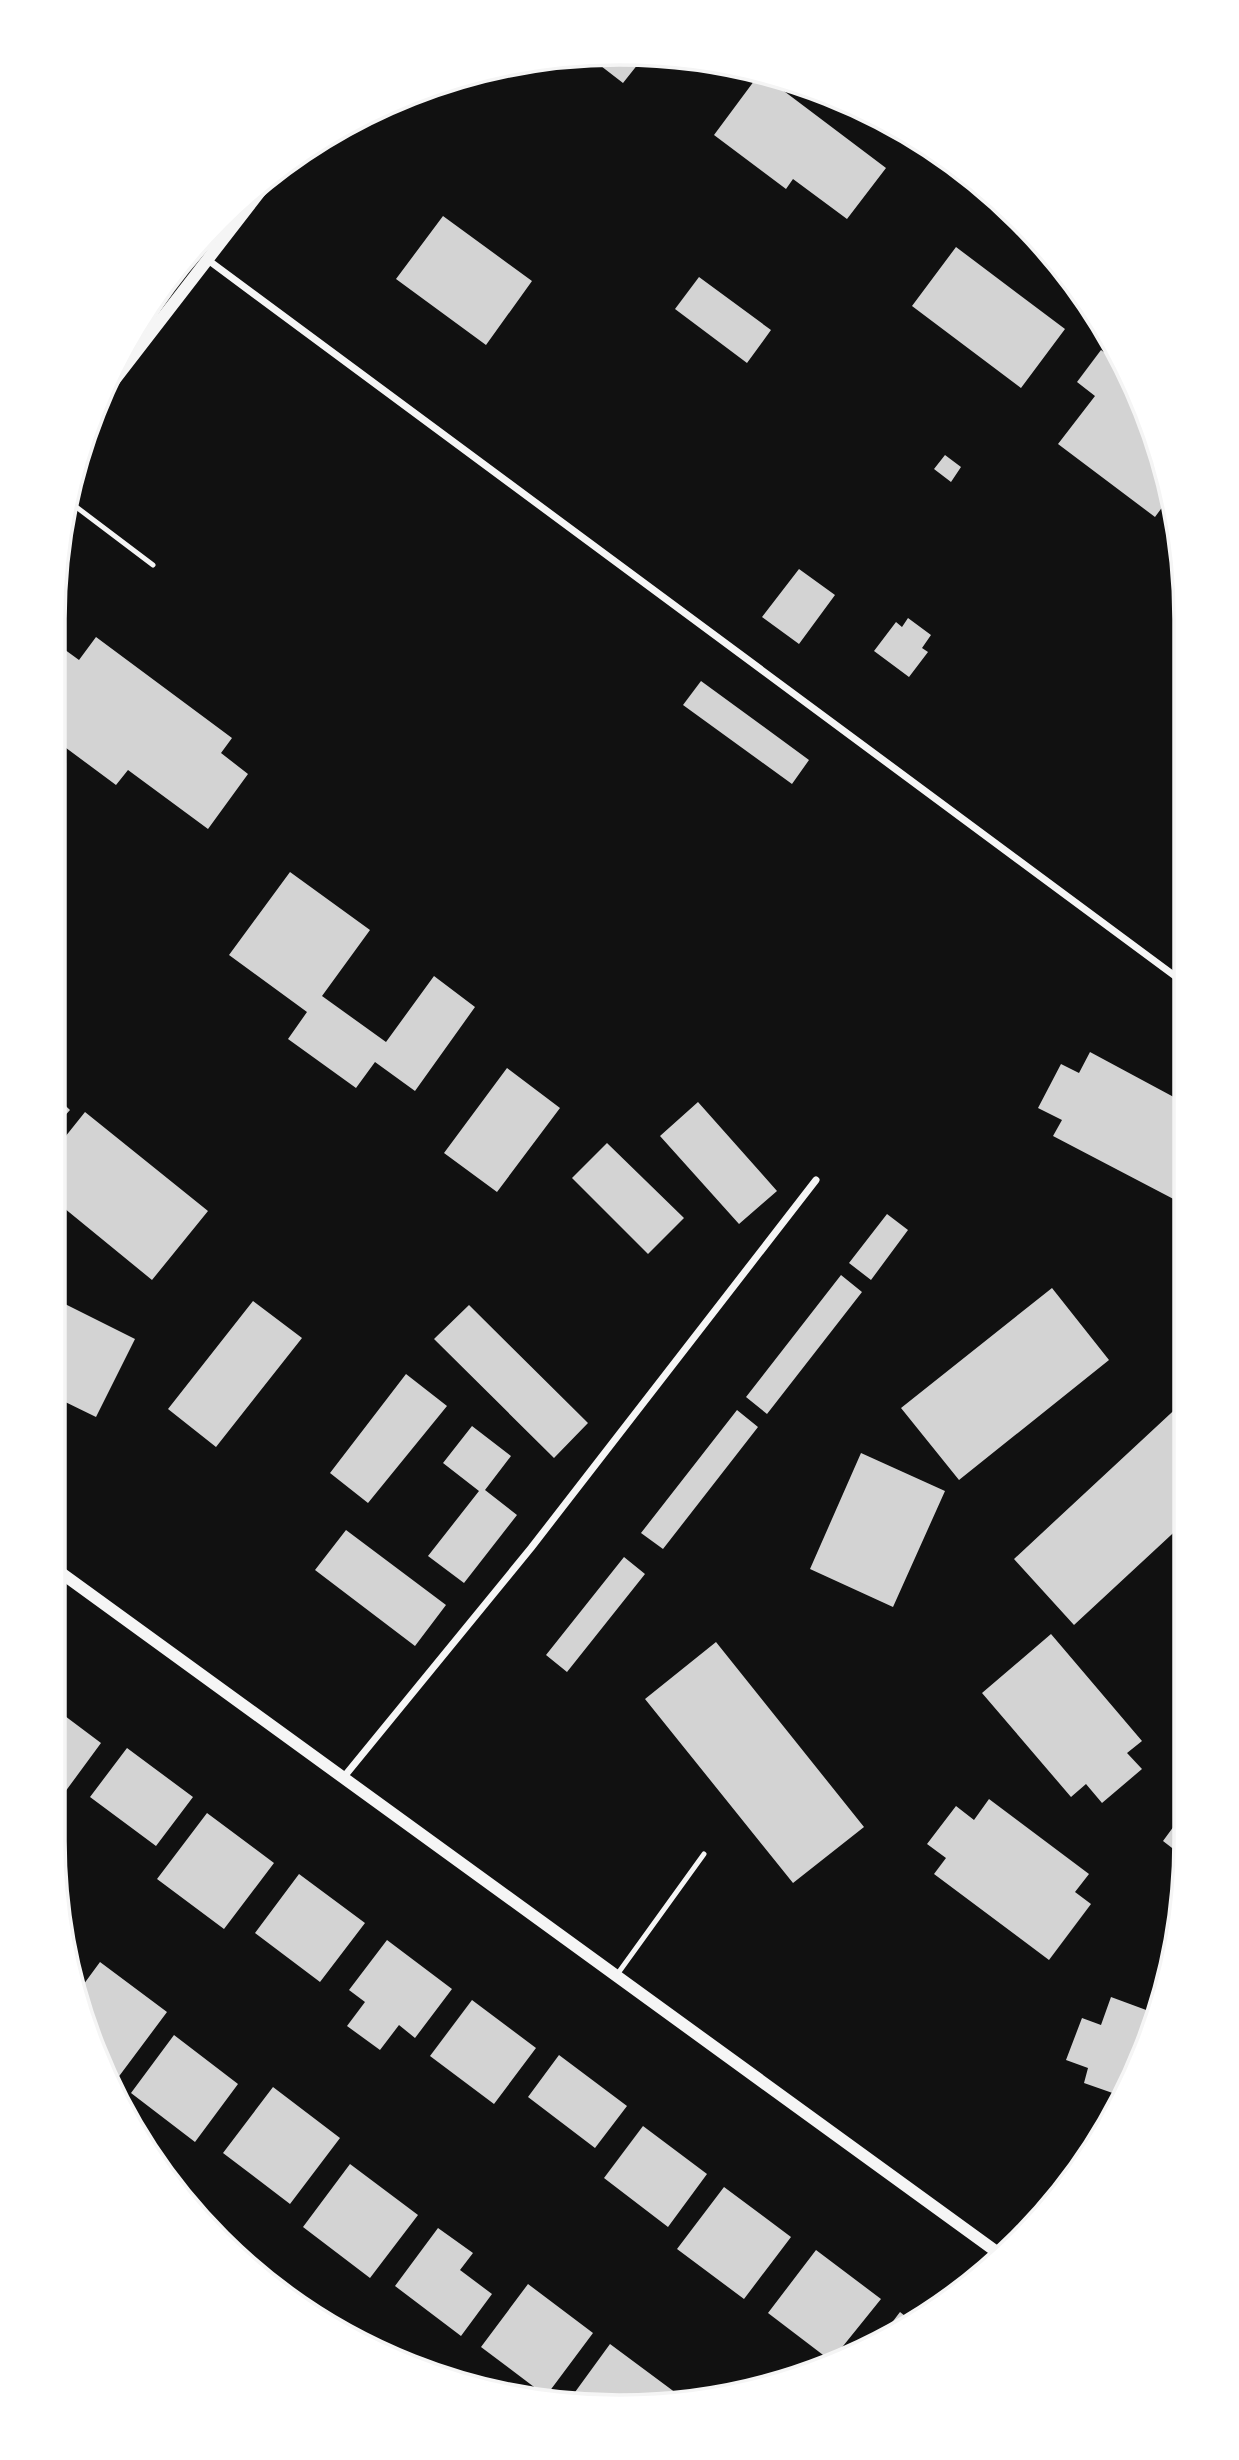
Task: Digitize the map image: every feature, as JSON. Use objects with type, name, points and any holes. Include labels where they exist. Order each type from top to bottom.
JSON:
[{"type":"street","points":[[128,363],[248,207]]},
{"type":"street","points":[[208,260],[1174,975]]},
{"type":"street","points":[[343,1777],[531,1548],[816,1180]]},
{"type":"street","points":[[65,1576],[994,2250]]},
{"type":"lane","points":[[76,507],[153,565]]},
{"type":"lane","points":[[616,1976],[704,1854]]},
{"type":"building","points":[[637,65],[623,83],[600,66]]},
{"type":"building","points":[[754,82],[782,89],[886,168],[847,219],[793,179],[786,189],[714,135]]},
{"type":"building","points":[[443,216],[532,281],[486,345],[396,279]]},
{"type":"building","points":[[956,247],[1065,329],[1021,388],[912,306]]},
{"type":"building","points":[[699,277],[771,330],[747,363],[675,309]]},
{"type":"building","points":[[1101,350],[1106,354],[1145,441],[1163,506],[1155,517],[1058,444],[1095,396],[1077,382]]},
{"type":"building","points":[[945,455],[961,467],[951,482],[934,469]]},
{"type":"building","points":[[799,569],[835,595],[799,644],[762,617]]},
{"type":"building","points":[[908,618],[931,635],[922,648],[928,652],[909,677],[874,651],[896,622],[902,627]]},
{"type":"building","points":[[96,637],[232,738],[221,753],[248,774],[208,829],[128,770],[116,785],[65,747],[65,650],[79,660]]},
{"type":"building","points":[[701,681],[809,760],[792,784],[683,705]]},
{"type":"building","points":[[290,872],[370,930],[322,996],[386,1042],[434,976],[475,1007],[415,1091],[375,1062],[356,1088],[288,1039],[307,1012],[229,955]]},
{"type":"building","points":[[1090,1052],[1174,1097],[1174,1199],[1053,1136],[1062,1120],[1038,1108],[1061,1064],[1079,1073]]},
{"type":"building","points":[[507,1068],[560,1108],[497,1192],[444,1153]]},
{"type":"building","points":[[698,1102],[777,1191],[739,1224],[660,1136]]},
{"type":"building","points":[[85,1112],[208,1211],[152,1280],[65,1209],[65,1137]]},
{"type":"building","points":[[607,1143],[684,1218],[648,1254],[572,1178]]},
{"type":"building","points":[[887,1214],[908,1230],[871,1280],[849,1263]]},
{"type":"building","points":[[841,1275],[862,1292],[767,1414],[746,1397]]},
{"type":"building","points":[[1052,1288],[1109,1360],[959,1480],[901,1408]]},
{"type":"building","points":[[253,1301],[302,1338],[216,1447],[168,1409]]},
{"type":"building","points":[[65,1304],[135,1339],[96,1417],[65,1402]]},
{"type":"building","points":[[469,1305],[588,1423],[554,1458],[434,1339]]},
{"type":"building","points":[[406,1374],[447,1406],[368,1503],[330,1473]]},
{"type":"building","points":[[737,1410],[758,1427],[663,1549],[641,1533]]},
{"type":"building","points":[[1174,1410],[1174,1532],[1074,1625],[1014,1559]]},
{"type":"building","points":[[472,1426],[511,1456],[485,1490],[517,1515],[464,1583],[428,1556],[479,1491],[443,1463]]},
{"type":"building","points":[[861,1453],[945,1491],[893,1607],[810,1569]]},
{"type":"building","points":[[346,1530],[446,1605],[415,1646],[315,1570]]},
{"type":"building","points":[[624,1557],[645,1574],[567,1672],[546,1655]]},
{"type":"building","points":[[1051,1634],[1142,1741],[1127,1753],[1142,1769],[1102,1803],[1086,1784],[1071,1797],[982,1693]]},
{"type":"building","points":[[716,1642],[864,1827],[793,1883],[645,1699]]},
{"type":"building","points":[[65,1716],[101,1743],[65,1792]]},
{"type":"building","points":[[127,1748],[193,1797],[156,1846],[90,1797]]},
{"type":"building","points":[[989,1799],[1089,1874],[1075,1892],[1091,1904],[1049,1960],[934,1874],[946,1858],[927,1844],[956,1806],[974,1820]]},
{"type":"building","points":[[207,1813],[274,1863],[224,1929],[157,1879]]},
{"type":"building","points":[[1174,1826],[1174,1849],[1163,1841]]},
{"type":"building","points":[[299,1874],[365,1923],[320,1982],[255,1933]]},
{"type":"building","points":[[387,1940],[452,1989],[415,2038],[399,2025],[380,2050],[347,2026],[365,2002],[349,1990]]},
{"type":"building","points":[[100,1962],[167,2012],[118,2077],[94,2019],[84,1984]]},
{"type":"building","points":[[1111,1997],[1147,2010],[1113,2093],[1084,2083],[1088,2068],[1066,2060],[1082,2018],[1101,2025]]},
{"type":"building","points":[[472,2000],[536,2048],[494,2104],[430,2056]]},
{"type":"building","points":[[174,2035],[238,2084],[195,2142],[131,2093]]},
{"type":"building","points":[[559,2055],[627,2106],[595,2148],[528,2097]]},
{"type":"building","points":[[273,2087],[340,2138],[290,2204],[223,2153]]},
{"type":"building","points":[[643,2126],[707,2174],[668,2227],[604,2178]]},
{"type":"building","points":[[350,2164],[418,2215],[370,2278],[303,2227]]},
{"type":"building","points":[[724,2187],[791,2237],[744,2299],[677,2249]]},
{"type":"building","points":[[438,2228],[473,2253],[460,2270],[492,2294],[461,2336],[395,2286]]},
{"type":"building","points":[[816,2250],[881,2299],[841,2349],[824,2356],[768,2313]]},
{"type":"building","points":[[528,2284],[593,2333],[550,2391],[537,2389],[481,2347]]},
{"type":"building","points":[[900,2312],[905,2316],[897,2321],[891,2324]]},
{"type":"building","points":[[610,2344],[675,2392],[620,2395],[574,2393]]}]
